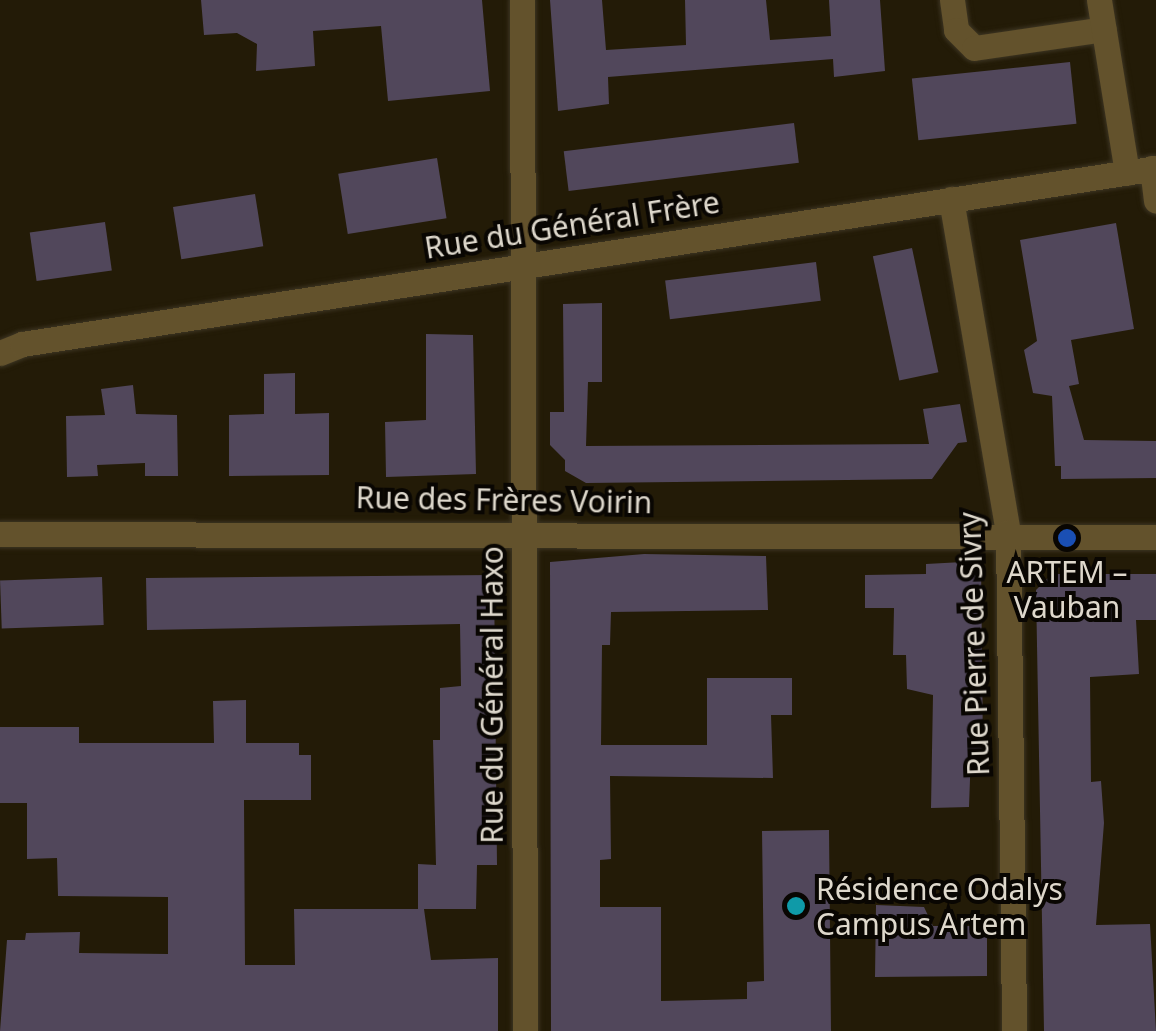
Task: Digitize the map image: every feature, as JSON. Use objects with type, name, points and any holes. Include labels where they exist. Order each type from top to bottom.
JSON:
[{"type":"street","name":"Rue du Général Haxo","points":[[522,0],[525,1031]]},
{"type":"street","points":[[952,0],[956,30],[974,48],[1104,29]]},
{"type":"street","points":[[1099,0],[1104,29],[1156,202]]},
{"type":"street","name":"Rue du Général Frère","points":[[0,353],[22,344],[1145,170]]},
{"type":"street","name":"Rue Pierre de Sivry","points":[[951,199],[1008,532],[1014,1031]]},
{"type":"street","name":"Rue des Frères Voirin","points":[[0,534],[1008,532],[1156,537]]},
{"type":"building","points":[[201,0],[482,0],[490,91],[388,101],[381,26],[313,31],[315,66],[256,71],[257,44],[237,33],[204,35]]},
{"type":"building","points":[[550,0],[602,0],[606,50],[686,45],[685,0],[766,0],[770,40],[831,36],[829,0],[880,0],[885,71],[834,77],[833,59],[608,77],[609,104],[558,111]]},
{"type":"building","points":[[1070,62],[1076,124],[918,140],[912,79]]},
{"type":"building","points":[[794,123],[799,163],[569,191],[564,151]]},
{"type":"building","points":[[437,158],[447,218],[348,234],[338,174]]},
{"type":"building","points":[[255,194],[263,246],[181,259],[173,207]]},
{"type":"building","points":[[105,222],[112,271],[37,281],[30,233]]},
{"type":"building","points":[[1116,223],[1134,329],[1071,340],[1079,384],[1069,386],[1084,440],[1156,441],[1156,478],[1061,479],[1061,466],[1055,466],[1052,396],[1033,393],[1024,350],[1037,341],[1020,240]]},
{"type":"building","points":[[912,248],[938,372],[899,381],[873,256]]},
{"type":"building","points":[[816,262],[821,301],[670,319],[665,281]]},
{"type":"building","points":[[602,303],[602,382],[588,382],[586,446],[929,444],[923,409],[960,404],[967,442],[958,443],[932,479],[586,483],[565,471],[565,460],[550,445],[550,412],[564,412],[563,304]]},
{"type":"building","points":[[426,334],[473,335],[476,474],[386,477],[385,422],[426,420]]},
{"type":"building","points":[[295,373],[295,414],[329,413],[329,475],[229,476],[229,415],[264,414],[264,374]]},
{"type":"building","points":[[133,385],[136,414],[177,415],[178,476],[145,476],[145,463],[97,465],[98,476],[67,477],[66,416],[105,415],[101,389]]},
{"type":"building","points":[[644,554],[766,556],[768,610],[611,612],[610,645],[602,645],[601,745],[707,745],[707,678],[792,678],[792,715],[771,715],[773,778],[610,776],[611,859],[600,860],[600,907],[661,907],[661,1001],[747,999],[747,982],[764,981],[762,831],[829,830],[831,1031],[551,1031],[550,562]]},
{"type":"building","points":[[981,561],[983,752],[971,752],[969,807],[931,808],[933,695],[907,689],[906,655],[893,655],[894,608],[865,608],[865,575],[926,574],[926,564]]},
{"type":"building","points":[[1052,574],[1156,574],[1156,620],[1136,620],[1139,674],[1090,677],[1091,782],[1101,781],[1104,823],[1096,925],[1150,924],[1156,1031],[1044,1031],[1036,590]]},
{"type":"building","points":[[494,575],[497,865],[477,865],[476,909],[424,909],[431,960],[498,958],[498,1031],[0,1031],[7,940],[25,940],[26,933],[80,932],[79,953],[168,954],[168,897],[58,896],[57,858],[27,859],[27,803],[0,803],[0,727],[79,727],[79,743],[214,743],[213,701],[246,700],[246,743],[299,743],[299,755],[311,755],[311,800],[244,800],[245,965],[295,965],[294,909],[418,909],[418,864],[436,865],[433,740],[440,740],[440,688],[461,686],[460,624],[147,630],[146,578]]},
{"type":"building","points":[[102,577],[104,625],[2,629],[0,581]]},
{"type":"building","points":[[876,905],[924,907],[933,926],[987,926],[987,976],[875,977]]},
{"type":"place","name":"ARTEM – Vauban","points":[[1067,538]]},
{"type":"place","name":"Résidence Odalys Campus Artem","points":[[796,906]]}]
